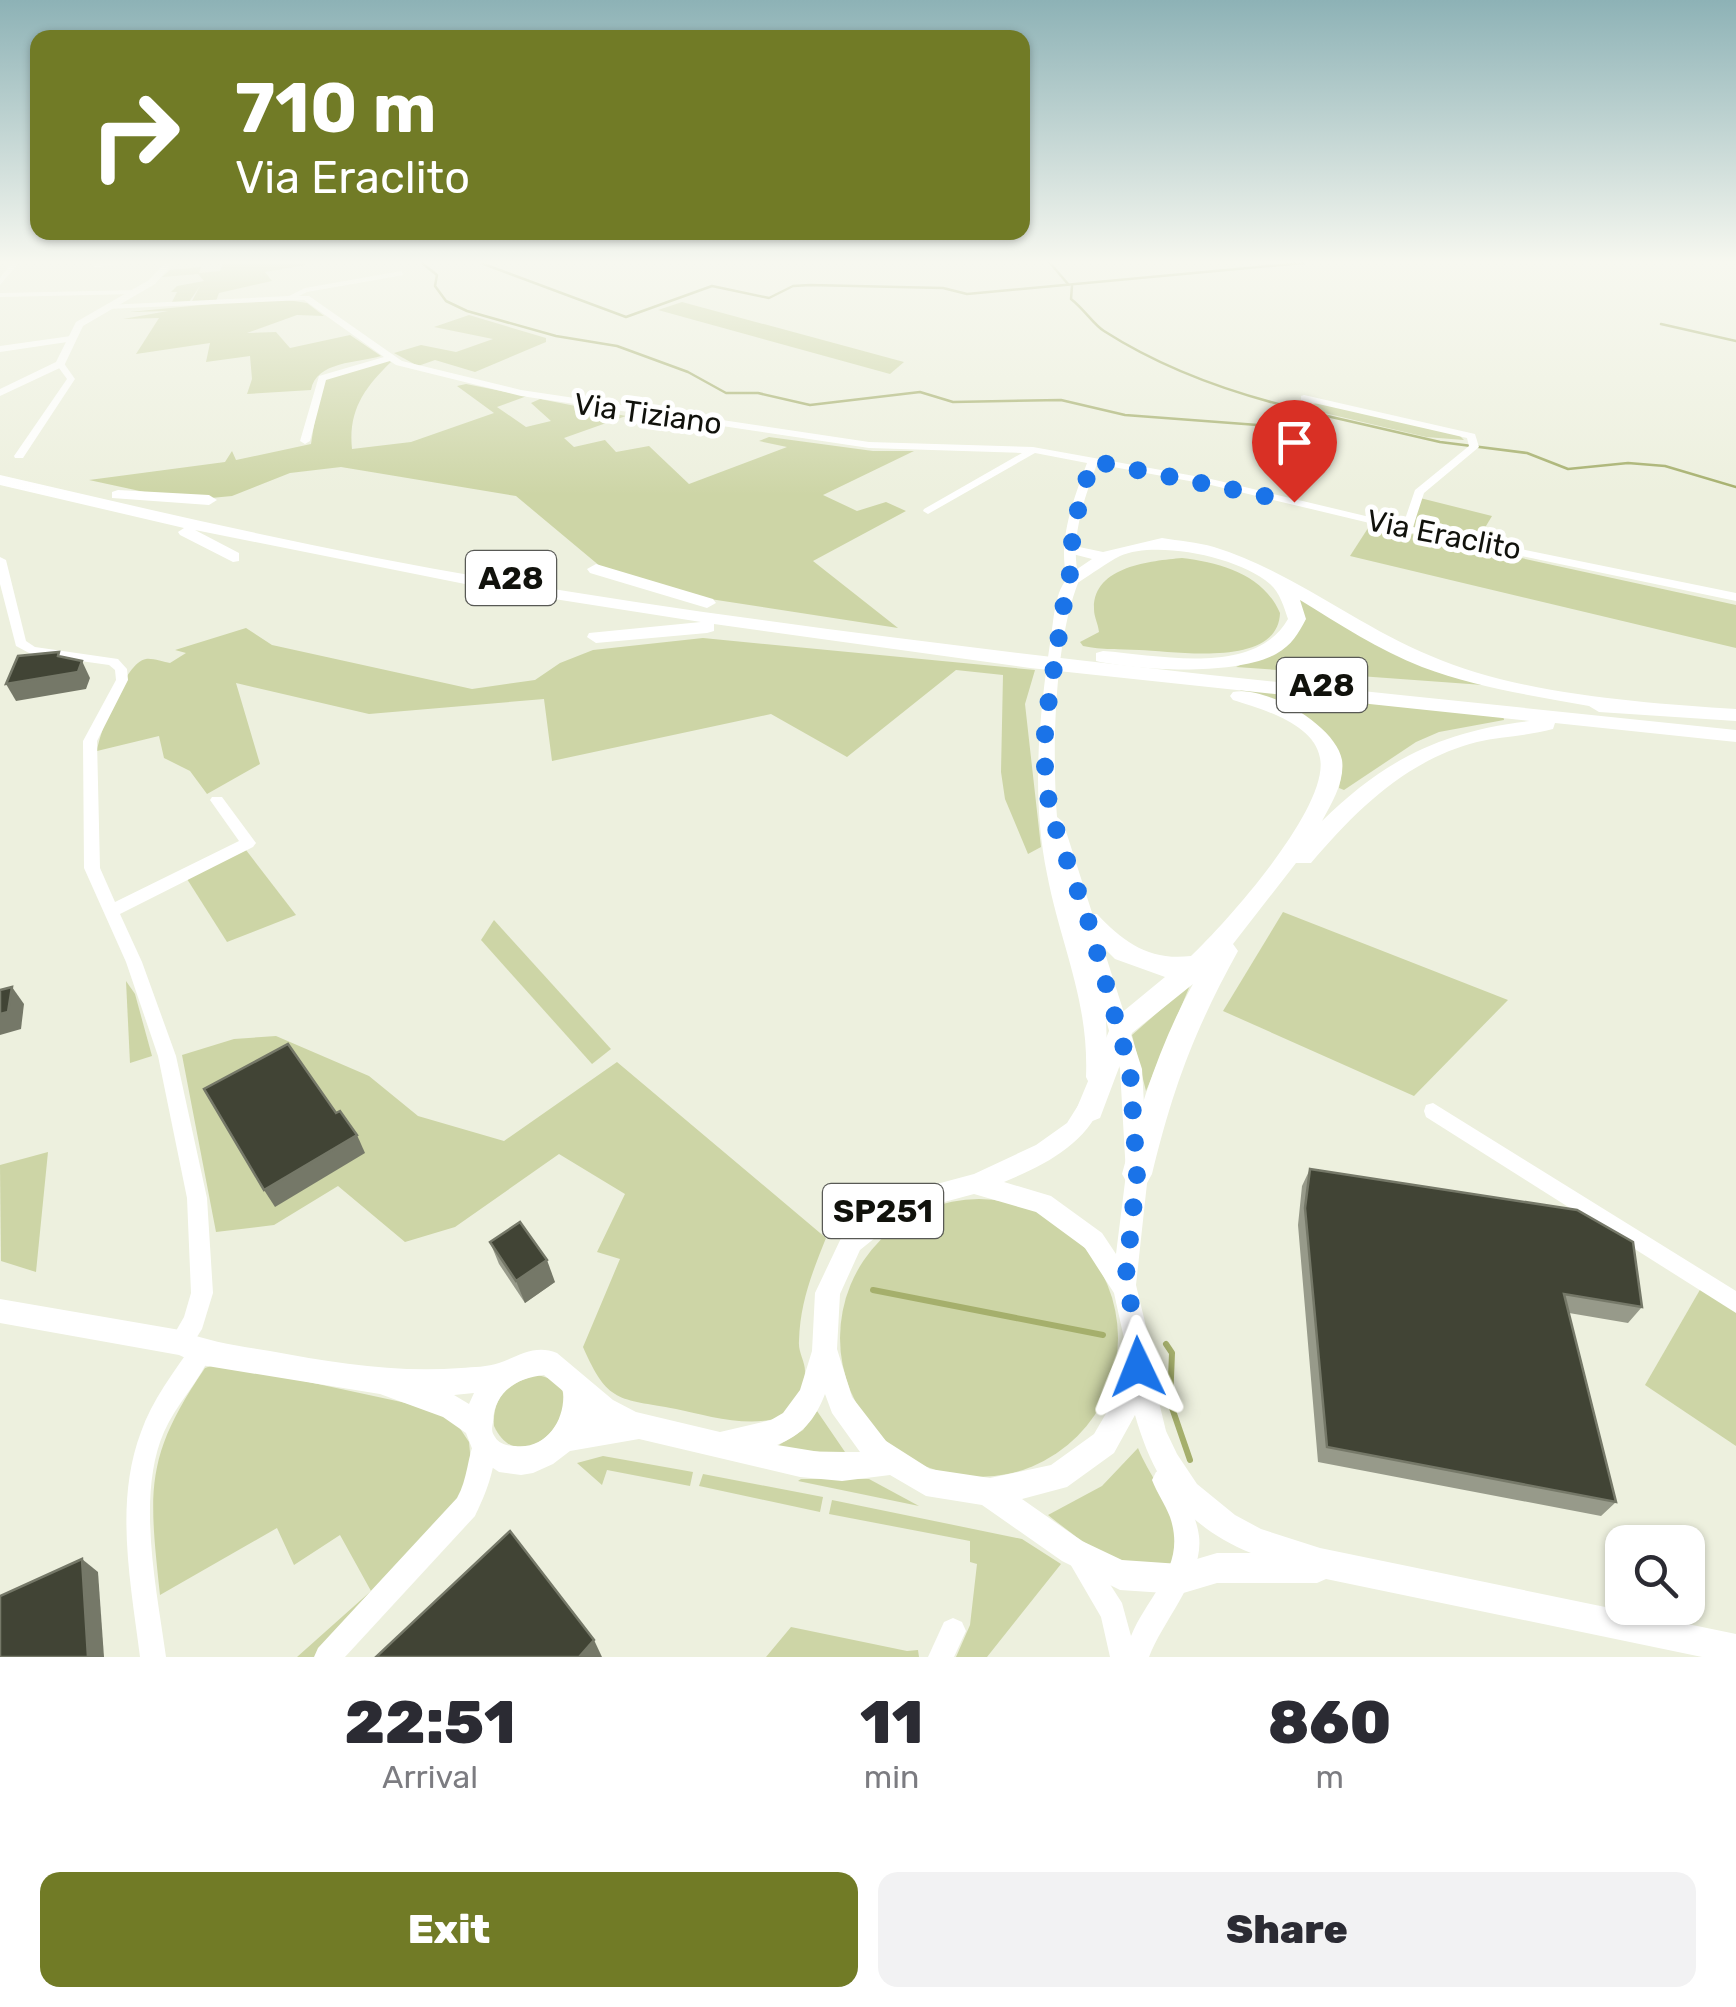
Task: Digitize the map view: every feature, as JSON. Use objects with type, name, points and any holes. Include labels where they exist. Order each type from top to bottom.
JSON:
[{"type":"highway","name":"A28","points":[[0,471],[250,529],[482,573],[1029,657]]},
{"type":"highway","name":"A28","points":[[0,480],[92,503],[490,584],[889,644],[1615,714],[1736,736]]},
{"type":"highway","points":[[42,482],[135,498],[209,500]]},
{"type":"highway","points":[[92,503],[188,533],[233,557]]},
{"type":"highway","points":[[1073,578],[1102,558],[1127,550],[1172,546],[1224,555],[1270,574],[1372,638],[1429,663],[1615,714]]},
{"type":"highway","points":[[1071,548],[1102,558]]},
{"type":"highway","points":[[596,569],[688,600],[832,628]]},
{"type":"highway","points":[[1029,657],[1208,662],[1264,653],[1285,640],[1297,618],[1290,598],[1270,574]]},
{"type":"highway","points":[[596,637],[709,627],[820,642],[889,644]]},
{"type":"highway","points":[[1029,657],[1236,694],[1288,714],[1326,746],[1333,760],[1333,780],[1324,802],[1269,883],[1198,966],[1121,1028],[1103,1090],[1090,1110]]},
{"type":"highway","points":[[1137,1174],[1156,1100],[1204,985],[1343,809],[1400,764],[1466,736],[1615,714]]},
{"type":"highway","name":"A28","points":[[1615,714],[1736,714]]},
{"type":"highway","points":[[1088,920],[1112,948],[1132,960],[1176,969],[1198,966]]},
{"type":"main road","points":[[0,393],[60,364],[71,340]]},
{"type":"main road","points":[[974,1184],[1043,1152],[1090,1110],[1100,1050],[1099,1018],[1050,845],[1045,725],[1058,636],[1073,578]]},
{"type":"main road","points":[[1050,812],[1121,1028],[1136,1109],[1137,1174],[1125,1284]]},
{"type":"main road","name":"SP251","points":[[715,1444],[765,1440],[784,1430],[814,1396],[823,1354],[822,1314],[830,1277],[848,1245],[872,1218],[903,1199],[937,1188],[974,1184],[1002,1187],[1055,1208],[1100,1245],[1125,1284],[1137,1325],[1138,1367],[1159,1448],[1200,1507],[1231,1528],[1350,1570],[1736,1649]]},
{"type":"main road","points":[[0,1311],[383,1381],[468,1382],[500,1376],[536,1361],[558,1366],[600,1409],[634,1428]]},
{"type":"main road","name":"SP251","points":[[823,1354],[846,1413],[892,1461],[938,1484],[989,1492],[1036,1486],[1077,1466],[1110,1436],[1131,1397],[1138,1367]]},
{"type":"main road","points":[[481,1435],[480,1404],[500,1376]]},
{"type":"main road","points":[[383,1381],[451,1408],[498,1457],[526,1461],[546,1454],[562,1440],[578,1405],[574,1382]]},
{"type":"main road","points":[[562,1440],[634,1428]]},
{"type":"main road","name":"SP251","points":[[634,1428],[715,1444],[795,1466],[831,1468],[892,1461]]},
{"type":"main road","name":"SP251","points":[[989,1492],[1072,1552],[1120,1576],[1180,1579],[1216,1568],[1266,1565],[1350,1570]]},
{"type":"street","points":[[0,349],[68,340]]},
{"type":"street","name":"Via Tiziano","points":[[366,340],[389,358],[458,379],[593,407],[869,445],[1033,450],[1078,458],[1090,467]]},
{"type":"street","points":[[305,441],[322,378],[389,358]]},
{"type":"street","points":[[19,456],[66,390],[70,379],[60,364]]},
{"type":"street","points":[[1304,398],[1472,436],[1474,444],[1419,492],[1407,530]]},
{"type":"street","points":[[928,511],[1033,450]]},
{"type":"street","points":[[1073,578],[1071,548],[1090,467]]},
{"type":"street","name":"Via Eraclito","points":[[1090,467],[1212,482],[1407,530],[1736,597]]},
{"type":"street","points":[[0,560],[20,643],[31,650],[113,662],[121,669],[122,680],[90,740],[92,868],[134,962],[167,1056],[197,1198],[202,1294],[191,1348],[144,1456],[144,1578],[153,1657]]},
{"type":"street","points":[[110,912],[248,842],[217,800]]},
{"type":"street","points":[[1432,1110],[1736,1304]]},
{"type":"street","points":[[1131,1397],[1150,1453],[1188,1528],[1189,1552],[1180,1579],[1148,1628],[1136,1657]]},
{"type":"street","points":[[328,1657],[466,1507],[476,1488],[481,1435]]},
{"type":"street","points":[[1072,1552],[1093,1574],[1113,1612],[1123,1657]]},
{"type":"street","points":[[941,1657],[953,1631]]},
{"type":"green space","points":[[145,340],[283,340],[290,348],[325,340],[358,340],[381,356],[329,368],[314,380],[311,390],[247,394],[252,379],[250,356],[206,362],[210,343],[136,354]]},
{"type":"green space","points":[[489,340],[546,340],[475,372],[435,360],[418,366],[394,353],[421,345],[456,352]]},
{"type":"green space","points":[[768,340],[824,340],[904,362],[890,374]]},
{"type":"green space","points":[[391,362],[373,381],[355,412],[352,449],[411,442],[494,413],[457,386],[466,384],[527,396],[497,407],[526,427],[551,421],[531,403],[540,399],[626,416],[564,438],[574,447],[605,440],[616,452],[649,446],[689,484],[787,447],[759,441],[769,437],[873,451],[914,451],[823,495],[857,511],[886,502],[906,511],[813,561],[898,628],[697,597],[601,567],[516,496],[341,467],[290,473],[232,496],[211,498],[149,493],[89,480],[225,462],[232,451],[236,460],[311,444],[320,387],[326,379]]},
{"type":"green space","points":[[1318,403],[1458,434],[1464,440],[1426,437],[1299,407]]},
{"type":"green space","points":[[1420,498],[1492,516],[1477,541],[1413,529]]},
{"type":"green space","points":[[1370,525],[1736,605],[1736,648],[1350,556]]},
{"type":"green space","points":[[1182,558],[1226,567],[1252,580],[1273,600],[1280,613],[1275,631],[1262,643],[1222,653],[1083,646],[1080,642],[1099,632],[1094,609],[1103,583],[1126,568]]},
{"type":"green space","points":[[1293,593],[1483,685],[1236,667],[1289,641]]},
{"type":"green space","points":[[246,628],[272,645],[472,689],[535,680],[560,663],[593,650],[703,638],[1035,670],[1025,704],[1041,847],[1028,854],[1005,799],[1001,772],[1003,675],[956,670],[847,757],[771,714],[552,761],[544,699],[369,714],[236,683],[260,764],[207,794],[190,771],[164,758],[159,736],[97,751],[115,699],[138,663],[149,659],[170,663],[186,653],[175,650]]},
{"type":"green space","points":[[1237,689],[1503,714],[1504,720],[1439,732],[1416,742],[1344,790],[1339,788],[1341,776],[1288,710]]},
{"type":"green space","points":[[246,850],[296,915],[227,942],[187,879]]},
{"type":"green space","points":[[1283,912],[1508,1000],[1414,1096],[1223,1011]]},
{"type":"green space","points":[[494,920],[611,1049],[592,1064],[481,940]]},
{"type":"green space","points":[[126,981],[135,994],[152,1056],[130,1063]]},
{"type":"green space","points":[[1191,983],[1146,1091],[1132,1035]]},
{"type":"green space","points":[[276,1036],[369,1076],[418,1116],[504,1141],[617,1062],[826,1238],[804,1301],[799,1345],[805,1371],[801,1395],[791,1410],[757,1422],[736,1421],[628,1400],[608,1389],[583,1347],[620,1259],[597,1252],[625,1194],[559,1154],[455,1227],[405,1242],[338,1186],[274,1225],[216,1232],[182,1055],[234,1039]]},
{"type":"green space","points":[[48,1152],[36,1272],[1,1261],[0,1165]]},
{"type":"green space","points":[[979,1199],[1032,1210],[1077,1240],[1107,1285],[1118,1338],[1107,1391],[1077,1436],[1032,1466],[979,1477],[926,1466],[881,1436],[851,1391],[840,1338],[851,1285],[881,1240],[926,1210]]},
{"type":"green space","points":[[1701,1288],[1736,1311],[1736,1446],[1645,1385]]},
{"type":"green space","points":[[220,1363],[406,1403],[440,1414],[459,1427],[469,1442],[471,1463],[456,1507],[315,1657],[297,1657],[371,1591],[340,1535],[294,1565],[277,1528],[160,1595],[153,1501],[161,1452],[185,1399],[205,1368]]},
{"type":"green space","points":[[535,1375],[555,1382],[564,1396],[562,1412],[554,1429],[540,1441],[524,1447],[508,1443],[494,1426],[499,1399],[510,1387]]},
{"type":"green space","points":[[817,1411],[845,1452],[771,1450],[803,1430]]},
{"type":"green space","points":[[1138,1448],[1174,1519],[1176,1549],[1171,1564],[1134,1563],[1104,1554],[1048,1515],[1102,1486]]},
{"type":"green space","points":[[603,1456],[693,1472],[690,1486],[607,1470],[602,1485],[577,1463]]},
{"type":"green space","points":[[703,1474],[823,1497],[820,1512],[699,1486]]},
{"type":"green space","points":[[869,1479],[919,1506],[798,1481]]},
{"type":"green space","points":[[832,1500],[1022,1539],[1061,1564],[987,1657],[956,1657],[970,1625],[977,1564],[970,1562],[970,1541],[829,1514]]},
{"type":"green space","points":[[791,1627],[918,1650],[919,1657],[766,1657]]},
{"type":"building","points":[[59,652],[58,656],[82,661],[78,672],[6,684],[18,656]]},
{"type":"building","points":[[12,987],[8,1012],[0,1014],[0,990]]},
{"type":"building","points":[[288,1044],[336,1113],[340,1111],[357,1135],[264,1190],[204,1089]]},
{"type":"building","points":[[1310,1169],[1577,1210],[1633,1242],[1642,1307],[1564,1294],[1616,1502],[1327,1447],[1305,1208]]},
{"type":"building","points":[[520,1222],[547,1260],[516,1281],[490,1242]]},
{"type":"building","points":[[510,1531],[594,1640],[579,1657],[376,1657]]},
{"type":"building","points":[[82,1559],[88,1657],[0,1657],[0,1596]]},
{"type":"waterway","points":[[582,340],[617,346],[688,372],[726,393],[758,393],[810,405],[920,392],[953,402],[1061,400],[1125,415],[1271,426],[1288,426],[1314,413],[1440,442],[1527,453],[1568,469],[1628,463],[1665,466],[1736,487]]},
{"type":"waterway","points":[[1119,340],[1180,371],[1233,391],[1316,413]]},
{"type":"waterway","points":[[873,1290],[1103,1335]]},
{"type":"waterway","points":[[1166,1344],[1172,1353],[1170,1402],[1190,1460]]},
{"type":"route","points":[[1138,1367],[1137,1325],[1125,1284],[1129,1216],[1137,1174],[1136,1109],[1130,1070],[1088,920],[1050,812],[1045,770],[1045,725],[1065,597],[1073,578],[1069,565],[1071,548],[1082,488],[1093,461],[1212,482],[1294,502]]}]
